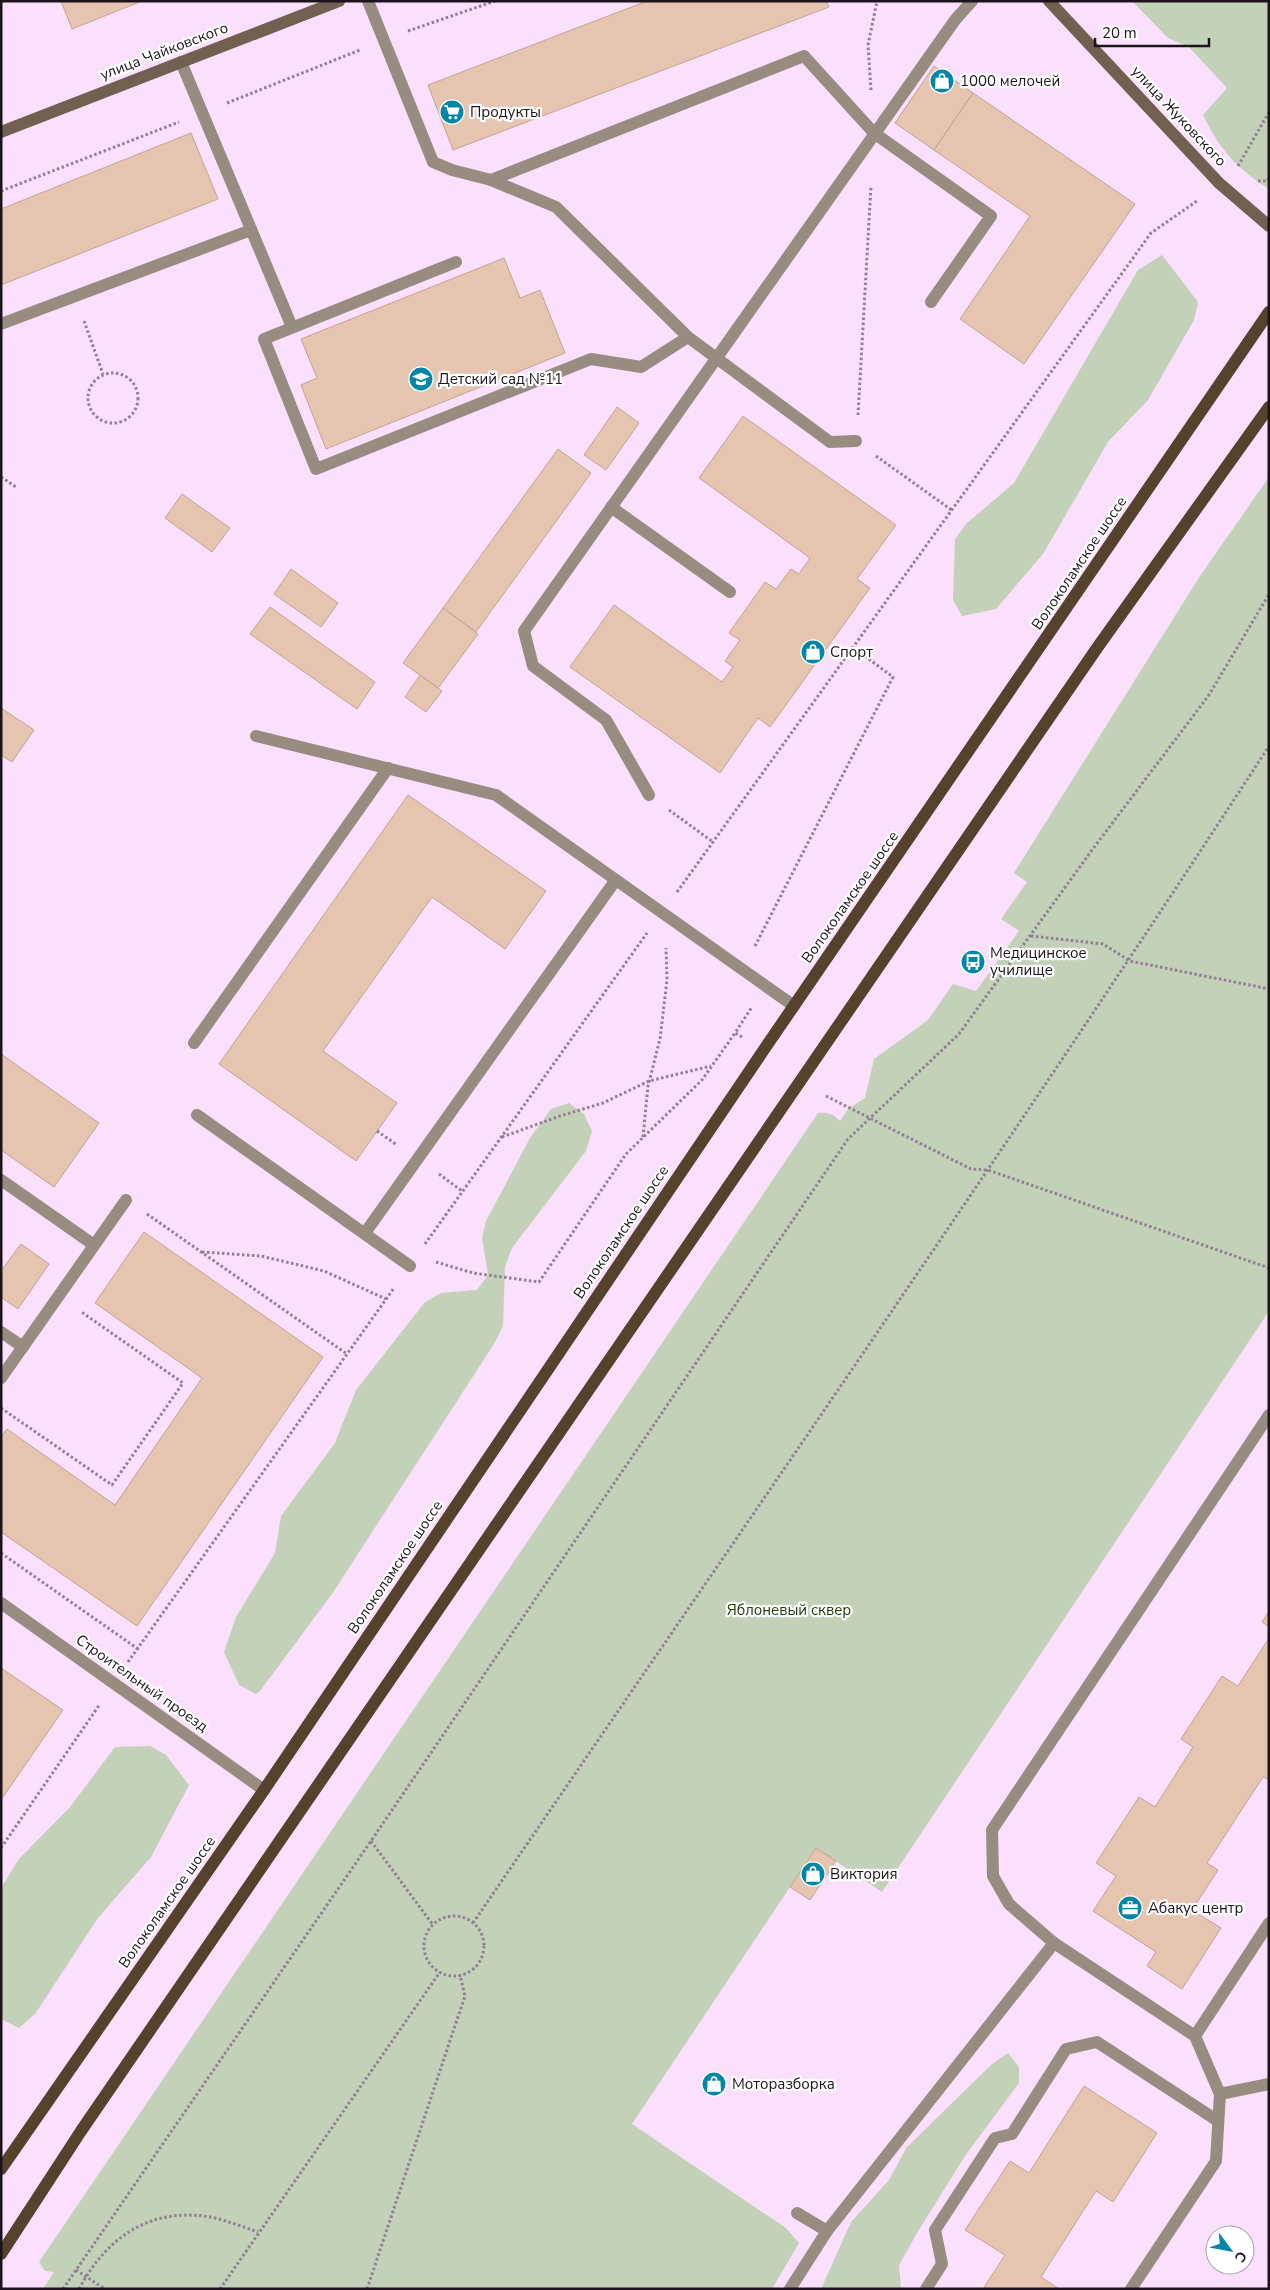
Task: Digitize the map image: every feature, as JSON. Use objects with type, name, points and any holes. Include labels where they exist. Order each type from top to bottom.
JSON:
[{"type":"main road","name":"Волоколамское шоссе","points":[[1,2169],[264,1790],[794,1006],[1269,312]]},
{"type":"main road","points":[[1,2254],[81,2131],[1016,766],[1269,407]]},
{"type":"street","name":"улица Чайковского","points":[[1,132],[339,1]]},
{"type":"street","points":[[368,1],[433,162],[452,170],[491,180],[556,206],[688,337],[716,359],[830,442],[856,441]]},
{"type":"street","points":[[649,795],[606,720],[533,666],[524,631],[954,20],[972,1]]},
{"type":"street","name":"улица Жуковского","points":[[1049,1],[1219,183],[1269,226]]},
{"type":"street","points":[[491,180],[804,56],[874,133],[991,216],[931,302]]},
{"type":"street","points":[[181,62],[292,327]]},
{"type":"street","points":[[1,324],[251,230]]},
{"type":"street","points":[[456,262],[264,338],[316,469],[590,359],[641,367],[688,337]]},
{"type":"street","points":[[611,507],[730,592]]},
{"type":"street","points":[[256,736],[496,795],[665,917],[794,1006]]},
{"type":"street","points":[[194,1043],[388,768]]},
{"type":"street","points":[[365,1234],[615,880]]},
{"type":"street","points":[[197,1115],[410,1266]]},
{"type":"street","points":[[1,1180],[94,1245]]},
{"type":"street","points":[[1,1378],[126,1200]]},
{"type":"street","points":[[1,1332],[23,1347]]},
{"type":"street","points":[[1130,2289],[1216,2161],[1220,2094],[1195,2036],[1054,1943],[1009,1904],[993,1876],[992,1830],[1269,1415]]},
{"type":"street","name":"Строительный проезд","points":[[1,1603],[264,1790]]},
{"type":"street","points":[[1195,2036],[1269,1923]]},
{"type":"street","points":[[790,2289],[826,2231],[1054,1943]]},
{"type":"street","points":[[926,2289],[942,2264],[935,2230],[995,2138],[1012,2134],[1066,2049],[1097,2042],[1218,2121]]},
{"type":"street","points":[[1220,2094],[1269,2084]]},
{"type":"street","points":[[797,2213],[826,2231]]},
{"type":"path","points":[[1,191],[384,40],[495,1]]},
{"type":"path","points":[[874,133],[868,45],[877,1]]},
{"type":"path","points":[[1237,167],[1269,112]]},
{"type":"path","points":[[872,183],[856,441],[953,511]]},
{"type":"path","points":[[76,296],[103,374]]},
{"type":"path","points":[[116,372],[128,377],[137,387],[139,400],[134,413],[124,421],[111,423],[99,419],[90,409],[88,396],[92,383],[103,374],[116,372]]},
{"type":"path","points":[[1,477],[16,487]]},
{"type":"path","points":[[63,2289],[371,1841],[848,1139],[959,1034],[1092,850],[1210,695],[1269,594]]},
{"type":"path","points":[[436,1262],[473,1273],[540,1282],[626,1154],[702,1080],[735,1033],[755,1003],[754,999],[749,995],[742,970],[893,677],[854,648]]},
{"type":"path","points":[[473,1923],[1130,961],[1269,746]]},
{"type":"path","points":[[649,795],[713,842]]},
{"type":"path","points":[[643,1137],[649,1081],[660,1038],[667,980],[665,917]]},
{"type":"path","points":[[1031,936],[1103,944],[1130,961],[1269,989]]},
{"type":"path","points":[[735,1033],[744,1039]]},
{"type":"path","points":[[501,1138],[603,1103],[649,1081],[712,1066]]},
{"type":"path","points":[[826,1096],[971,1169],[988,1170],[1269,1268]]},
{"type":"path","points":[[126,1200],[347,1354]]},
{"type":"path","points":[[201,1252],[261,1256],[324,1271],[386,1299]]},
{"type":"path","points":[[1,1408],[112,1485],[183,1383],[59,1296]]},
{"type":"path","points":[[1,1553],[138,1649]]},
{"type":"path","points":[[1,1848],[100,1703]]},
{"type":"path","points":[[371,1841],[433,1925]]},
{"type":"path","points":[[454,1916],[464,1918],[473,1923],[480,1931],[484,1940],[483,1955],[478,1964],[470,1971],[460,1975],[450,1976],[440,1972],[427,1959],[424,1949],[426,1938],[433,1925],[444,1918],[454,1916]]},
{"type":"path","points":[[220,2289],[440,1972]]},
{"type":"path","points":[[367,2289],[465,1996],[460,1975]]},
{"type":"path","points":[[78,2289],[86,2276],[118,2239],[140,2224],[170,2216],[210,2217],[258,2232]]},
{"type":"path","points":[[76,2270],[105,2289]]},
{"type":"green space","points":[[1132,1],[1269,1],[1269,189],[1238,166],[1216,138],[1203,115],[1227,88],[1189,47],[1168,38]]},
{"type":"green space","points":[[1162,255],[1198,302],[1194,320],[1148,400],[1108,442],[1043,554],[996,609],[962,616],[953,600],[955,539],[967,523],[1014,483],[1138,270]]},
{"type":"green space","name":"Яблоневый сквер","points":[[1269,477],[1269,1311],[882,1892],[816,1848],[632,2124],[786,2228],[799,2243],[772,2289],[43,2289],[54,2272],[45,2271],[39,2262],[818,1113],[830,1114],[840,1121],[849,1108],[865,1098],[874,1059],[928,1020],[953,984],[976,991],[1019,931],[1001,919],[1027,882],[1014,873],[1200,576]]},
{"type":"green space","points":[[569,1103],[584,1114],[592,1131],[586,1151],[512,1248],[505,1267],[503,1326],[494,1344],[332,1594],[260,1691],[256,1694],[239,1685],[224,1652],[236,1617],[275,1553],[281,1516],[335,1443],[356,1390],[425,1302],[441,1293],[477,1290],[488,1275],[482,1238],[486,1221],[530,1138],[551,1109]]},
{"type":"green space","points":[[150,1746],[166,1755],[189,1785],[151,1857],[98,1918],[35,2014],[19,2028],[1,2019],[1,1888],[19,1859],[70,1807],[115,1747]]},
{"type":"green space","points":[[1008,2053],[1019,2067],[1019,2083],[965,2156],[917,2233],[899,2265],[901,2289],[821,2289],[851,2222],[889,2180],[907,2147],[992,2064]]},
{"type":"building","points":[[61,1],[142,1],[72,29]]},
{"type":"building","points":[[647,1],[826,1],[829,7],[453,150],[428,85]]},
{"type":"building","points":[[934,66],[973,93],[934,150],[895,123]]},
{"type":"building","points":[[973,93],[1135,204],[1024,364],[960,319],[1030,216],[934,150]]},
{"type":"building","points":[[191,133],[218,199],[1,285],[1,209]]},
{"type":"building","points":[[504,258],[520,298],[540,290],[565,353],[326,449],[301,385],[317,378],[301,339]]},
{"type":"building","points":[[617,407],[639,423],[606,470],[584,455]]},
{"type":"building","points":[[743,416],[896,525],[857,579],[870,588],[770,727],[758,718],[720,773],[570,667],[614,605],[722,682],[733,667],[725,661],[740,640],[729,633],[765,582],[776,589],[791,569],[799,574],[810,558],[699,478]]},
{"type":"building","points":[[558,449],[591,473],[476,632],[443,608]]},
{"type":"building","points":[[182,494],[230,528],[212,552],[165,518]]},
{"type":"building","points":[[291,569],[338,603],[321,627],[274,594]]},
{"type":"building","points":[[270,607],[375,682],[357,709],[250,634]]},
{"type":"building","points":[[443,608],[478,634],[438,688],[403,663]]},
{"type":"building","points":[[420,675],[442,691],[426,712],[405,697]]},
{"type":"building","points":[[1,708],[34,730],[12,762],[1,755]]},
{"type":"building","points":[[408,795],[546,891],[505,949],[432,897],[323,1051],[397,1103],[356,1161],[219,1064]]},
{"type":"building","points":[[1,1054],[99,1123],[54,1187],[1,1150]]},
{"type":"building","points":[[144,1232],[323,1357],[137,1626],[1,1532],[1,1437],[7,1429],[115,1505],[202,1378],[95,1303]]},
{"type":"building","points":[[21,1244],[49,1264],[18,1309],[1,1297],[1,1271]]},
{"type":"building","points":[[1269,1611],[1269,1627],[1262,1622]]},
{"type":"building","points":[[1269,1638],[1269,1780],[1263,1777],[1207,1863],[1218,1870],[1192,1910],[1221,1928],[1182,1989],[1147,1966],[1156,1952],[1093,1911],[1116,1876],[1096,1863],[1139,1797],[1155,1807],[1193,1747],[1181,1739],[1222,1676],[1238,1686]]},
{"type":"building","points":[[1,1668],[63,1710],[1,1800]]},
{"type":"building","name":"Виктория","points":[[816,1848],[836,1861],[810,1900],[790,1887]]},
{"type":"building","points":[[1084,2086],[1157,2133],[1113,2202],[1096,2191],[1041,2277],[1059,2289],[983,2289],[1005,2255],[965,2230],[1010,2161],[1029,2173]]},
{"type":"place","name":"1000 мелочей","points":[[942,81]]},
{"type":"place","name":"Продукты","points":[[452,112]]},
{"type":"place","name":"Детский сад №11","points":[[421,379]]},
{"type":"place","name":"Спорт","points":[[813,652]]},
{"type":"place","name":"Медицинское училище","points":[[973,962]]},
{"type":"place","name":"Виктория","points":[[813,1874]]},
{"type":"place","name":"Абакус центр","points":[[1130,1908]]},
{"type":"place","name":"Моторазборка","points":[[714,2084]]}]
